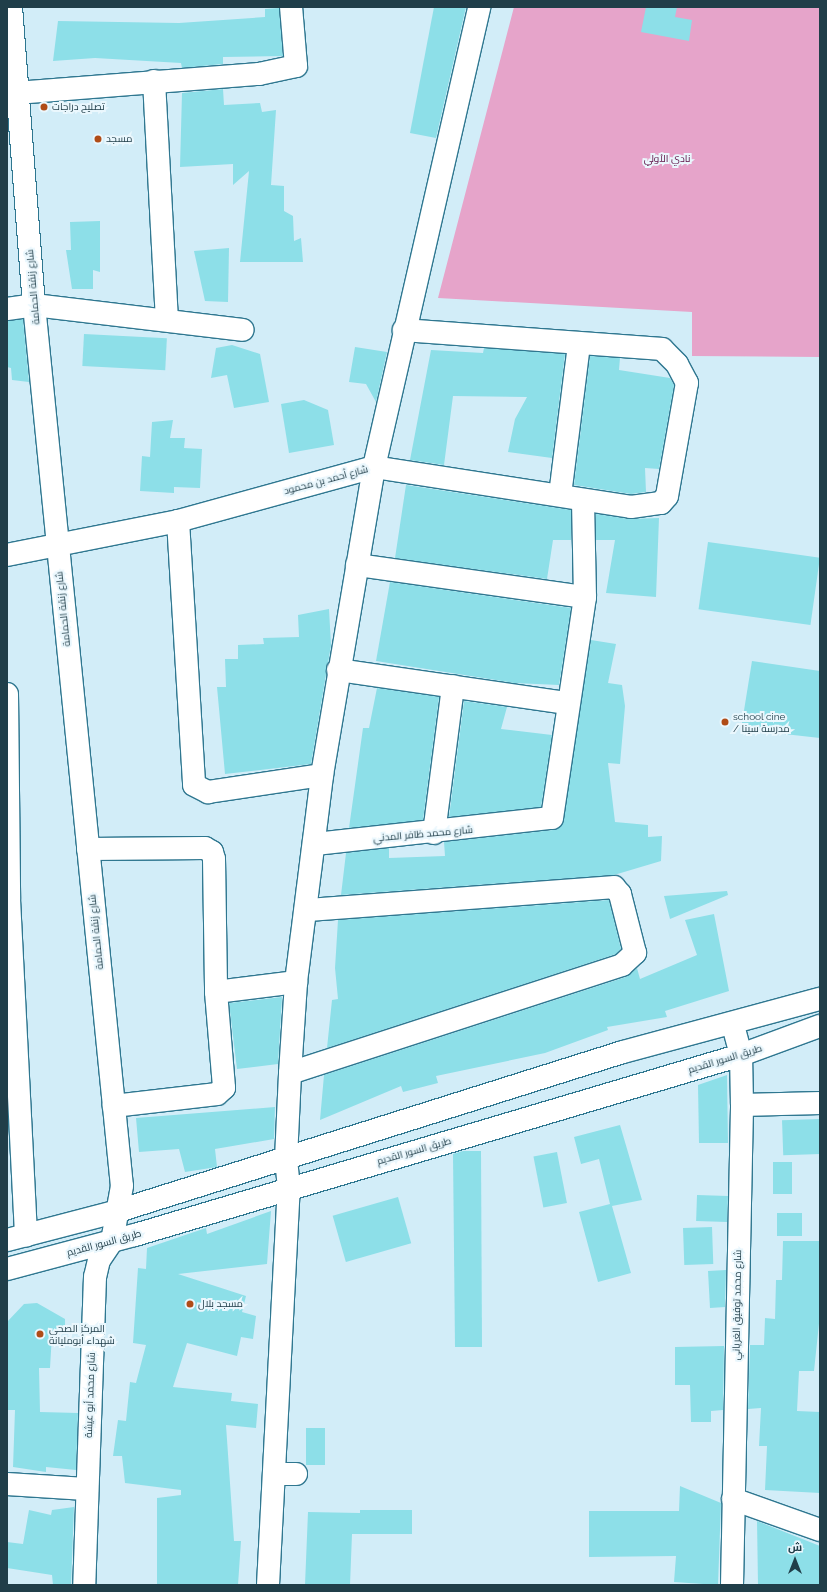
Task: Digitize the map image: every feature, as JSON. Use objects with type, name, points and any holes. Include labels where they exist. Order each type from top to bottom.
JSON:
[{"type":"street","name":"شارع زنقة الحمامة","points":[[12,7],[16,93],[15,172],[34,305],[122,1186],[118,1210]]},
{"type":"street","points":[[16,93],[154,81],[259,74],[296,66],[291,7]]},
{"type":"street","points":[[268,1585],[289,1188],[286,1159],[296,982],[315,844],[322,775],[338,670],[374,467],[404,330],[479,7]]},
{"type":"street","points":[[154,81],[167,319]]},
{"type":"street","points":[[7,309],[34,305],[167,319],[243,330]]},
{"type":"street","points":[[404,330],[579,345],[560,495]]},
{"type":"street","name":"شارع أحمد بن محمود","points":[[7,555],[178,521],[374,467],[560,495],[584,502],[631,508],[661,503],[667,496],[687,383],[677,364],[662,349],[579,345]]},
{"type":"street","points":[[338,670],[567,703],[584,598],[584,502]]},
{"type":"street","points":[[178,521],[194,785],[208,792],[322,775]]},
{"type":"street","points":[[357,565],[584,598]]},
{"type":"street","points":[[434,833],[452,686]]},
{"type":"street","points":[[7,694],[8,899],[16,1238],[118,1210],[286,1159],[623,1052],[733,1025],[820,999]]},
{"type":"street","name":"شارع محمد ظافر المدني","points":[[315,844],[434,833],[532,822],[552,818],[567,703]]},
{"type":"street","points":[[88,849],[205,848],[212,852],[216,992],[224,1088],[217,1094],[114,1106]]},
{"type":"street","points":[[290,1073],[622,965],[635,953],[620,894],[614,887],[306,910]]},
{"type":"street","points":[[216,992],[296,982]]},
{"type":"street","name":"شارع محمد توفيق الغرياني","points":[[732,1585],[742,1105],[741,1055],[733,1025]]},
{"type":"street","name":"طريق السور القديم","points":[[7,1269],[112,1242],[289,1188],[741,1055],[820,1026]]},
{"type":"street","points":[[742,1105],[820,1103]]},
{"type":"street","name":"شارع محمد أبو عيشة","points":[[84,1585],[86,1489],[95,1276],[99,1260],[112,1242],[118,1210]]},
{"type":"street","points":[[274,1474],[296,1474]]},
{"type":"street","points":[[7,1484],[86,1489]]},
{"type":"street","points":[[733,1499],[820,1530]]},
{"type":"green space","name":"نادي الأولي","points":[[514,7],[820,7],[820,357],[692,356],[692,312],[438,298]]},
{"type":"building","points":[[434,7],[466,7],[436,138],[410,133]]},
{"type":"building","points":[[646,7],[677,7],[675,17],[692,20],[689,41],[641,32]]},
{"type":"building","points":[[279,8],[283,56],[223,57],[223,64],[182,68],[181,63],[95,58],[53,61],[58,21],[179,23],[265,17],[265,9]]},
{"type":"building","points":[[223,89],[224,105],[260,103],[262,112],[276,110],[271,185],[284,186],[284,211],[293,216],[294,241],[301,238],[303,262],[240,262],[249,171],[233,185],[233,164],[180,167],[182,93]]},
{"type":"building","points":[[100,221],[100,272],[93,270],[93,289],[72,289],[66,250],[71,250],[70,222]]},
{"type":"building","points":[[229,248],[228,302],[205,301],[194,251]]},
{"type":"building","points":[[23,319],[29,382],[12,380],[11,368],[7,367],[7,321]]},
{"type":"building","points":[[84,334],[167,338],[165,370],[82,366]]},
{"type":"building","points":[[232,345],[260,354],[269,402],[234,408],[227,375],[211,378],[216,348]]},
{"type":"building","points":[[355,347],[387,352],[376,402],[366,384],[349,382]]},
{"type":"building","points":[[484,348],[565,354],[552,458],[508,452],[515,419],[527,397],[453,396],[444,465],[410,460],[431,350],[483,353]]},
{"type":"building","points":[[590,356],[620,358],[619,370],[670,378],[674,385],[659,469],[645,468],[646,492],[631,494],[574,485]]},
{"type":"building","points":[[304,400],[328,410],[334,445],[289,453],[281,404]]},
{"type":"building","points":[[173,420],[170,438],[185,438],[184,448],[202,449],[200,488],[174,487],[174,493],[140,491],[142,456],[150,457],[152,422]]},
{"type":"building","points":[[406,485],[571,510],[571,540],[553,540],[547,579],[395,558]]},
{"type":"building","points":[[596,514],[629,519],[659,518],[656,597],[606,593],[615,540],[596,540]]},
{"type":"building","points":[[708,542],[820,558],[810,625],[699,609]]},
{"type":"building","points":[[390,582],[571,608],[559,685],[514,683],[376,661]]},
{"type":"building","points":[[329,609],[331,645],[311,764],[225,774],[217,687],[226,687],[225,659],[238,659],[238,645],[264,644],[263,638],[299,637],[298,615]]},
{"type":"building","points":[[591,640],[616,644],[608,683],[622,685],[625,706],[620,764],[608,763],[615,822],[648,825],[648,837],[662,836],[661,861],[614,875],[341,895],[346,853],[389,848],[389,858],[445,856],[444,842],[553,830],[562,825]]},
{"type":"building","points":[[752,661],[820,671],[820,738],[741,729]]},
{"type":"building","points":[[377,688],[439,697],[423,820],[349,828],[363,728],[369,728]]},
{"type":"building","points":[[464,701],[507,707],[501,729],[552,735],[541,807],[449,817]]},
{"type":"building","points":[[727,891],[728,895],[670,919],[664,896]]},
{"type":"building","points":[[609,900],[621,949],[616,954],[327,1048],[332,1000],[338,999],[335,968],[338,920]]},
{"type":"building","points":[[714,914],[729,991],[665,1011],[667,1017],[607,1027],[608,1030],[545,1053],[436,1076],[438,1083],[403,1092],[401,1086],[320,1120],[324,1075],[626,977],[637,968],[640,979],[697,955],[685,920]]},
{"type":"building","points":[[282,997],[278,1064],[237,1069],[229,1003]]},
{"type":"building","points":[[727,1075],[728,1143],[699,1143],[698,1085]]},
{"type":"building","points":[[275,1107],[274,1139],[215,1149],[217,1167],[185,1172],[179,1149],[139,1152],[136,1118]]},
{"type":"building","points":[[819,1119],[820,1154],[783,1155],[782,1120]]},
{"type":"building","points":[[620,1125],[642,1200],[612,1206],[631,1273],[598,1282],[579,1212],[610,1204],[599,1159],[581,1164],[574,1137]]},
{"type":"building","points":[[463,1151],[481,1151],[482,1347],[455,1347],[453,1154]]},
{"type":"building","points":[[557,1152],[567,1203],[543,1208],[533,1157]]},
{"type":"building","points":[[773,1162],[792,1162],[792,1194],[773,1194]]},
{"type":"building","points":[[697,1195],[728,1196],[727,1222],[696,1221]]},
{"type":"building","points":[[398,1197],[411,1243],[346,1262],[333,1216]]},
{"type":"building","points":[[271,1211],[267,1264],[178,1274],[246,1296],[242,1312],[256,1316],[253,1339],[241,1337],[237,1356],[187,1343],[173,1387],[232,1393],[231,1401],[258,1404],[256,1428],[226,1425],[234,1541],[241,1541],[238,1585],[157,1585],[157,1498],[181,1495],[181,1490],[125,1483],[122,1456],[113,1456],[118,1420],[126,1421],[130,1382],[136,1383],[146,1345],[133,1343],[138,1268],[146,1269],[147,1248],[206,1228],[207,1234]]},
{"type":"building","points":[[777,1213],[802,1213],[802,1236],[777,1236]]},
{"type":"building","points":[[712,1227],[713,1264],[684,1265],[683,1228]]},
{"type":"building","points":[[783,1241],[820,1241],[820,1314],[814,1371],[799,1371],[797,1411],[820,1412],[820,1493],[765,1490],[767,1446],[759,1446],[761,1408],[748,1409],[750,1345],[764,1345],[765,1318],[775,1319],[776,1280],[782,1280]]},
{"type":"building","points":[[726,1270],[725,1307],[710,1308],[708,1271]]},
{"type":"building","points":[[37,1303],[65,1319],[65,1334],[52,1334],[50,1368],[39,1368],[40,1412],[78,1413],[76,1470],[46,1467],[46,1472],[13,1467],[15,1410],[7,1410],[7,1322],[24,1304]]},
{"type":"building","points":[[724,1346],[723,1410],[711,1411],[711,1422],[691,1422],[690,1385],[675,1385],[675,1347]]},
{"type":"building","points":[[306,1428],[325,1428],[325,1465],[306,1465]]},
{"type":"building","points":[[680,1486],[721,1503],[718,1585],[674,1582],[676,1556],[589,1557],[589,1511],[679,1511]]},
{"type":"building","points":[[74,1507],[71,1585],[53,1585],[52,1575],[7,1568],[7,1542],[23,1544],[29,1510],[51,1515],[52,1510]]},
{"type":"building","points":[[360,1510],[412,1510],[412,1534],[352,1534],[350,1585],[305,1585],[308,1512],[360,1513]]},
{"type":"building","points":[[757,1521],[820,1546],[820,1585],[758,1585]]},
{"type":"place","name":"تصليح دراجات","points":[[44,107]]},
{"type":"place","name":"مسجد","points":[[98,139]]},
{"type":"place","name":"school cine / مدرسة سينا","points":[[725,722]]},
{"type":"place","name":"مسجد بلال","points":[[190,1304]]},
{"type":"place","name":"المركز الصحي شهداء أبومليانة","points":[[40,1334]]}]
